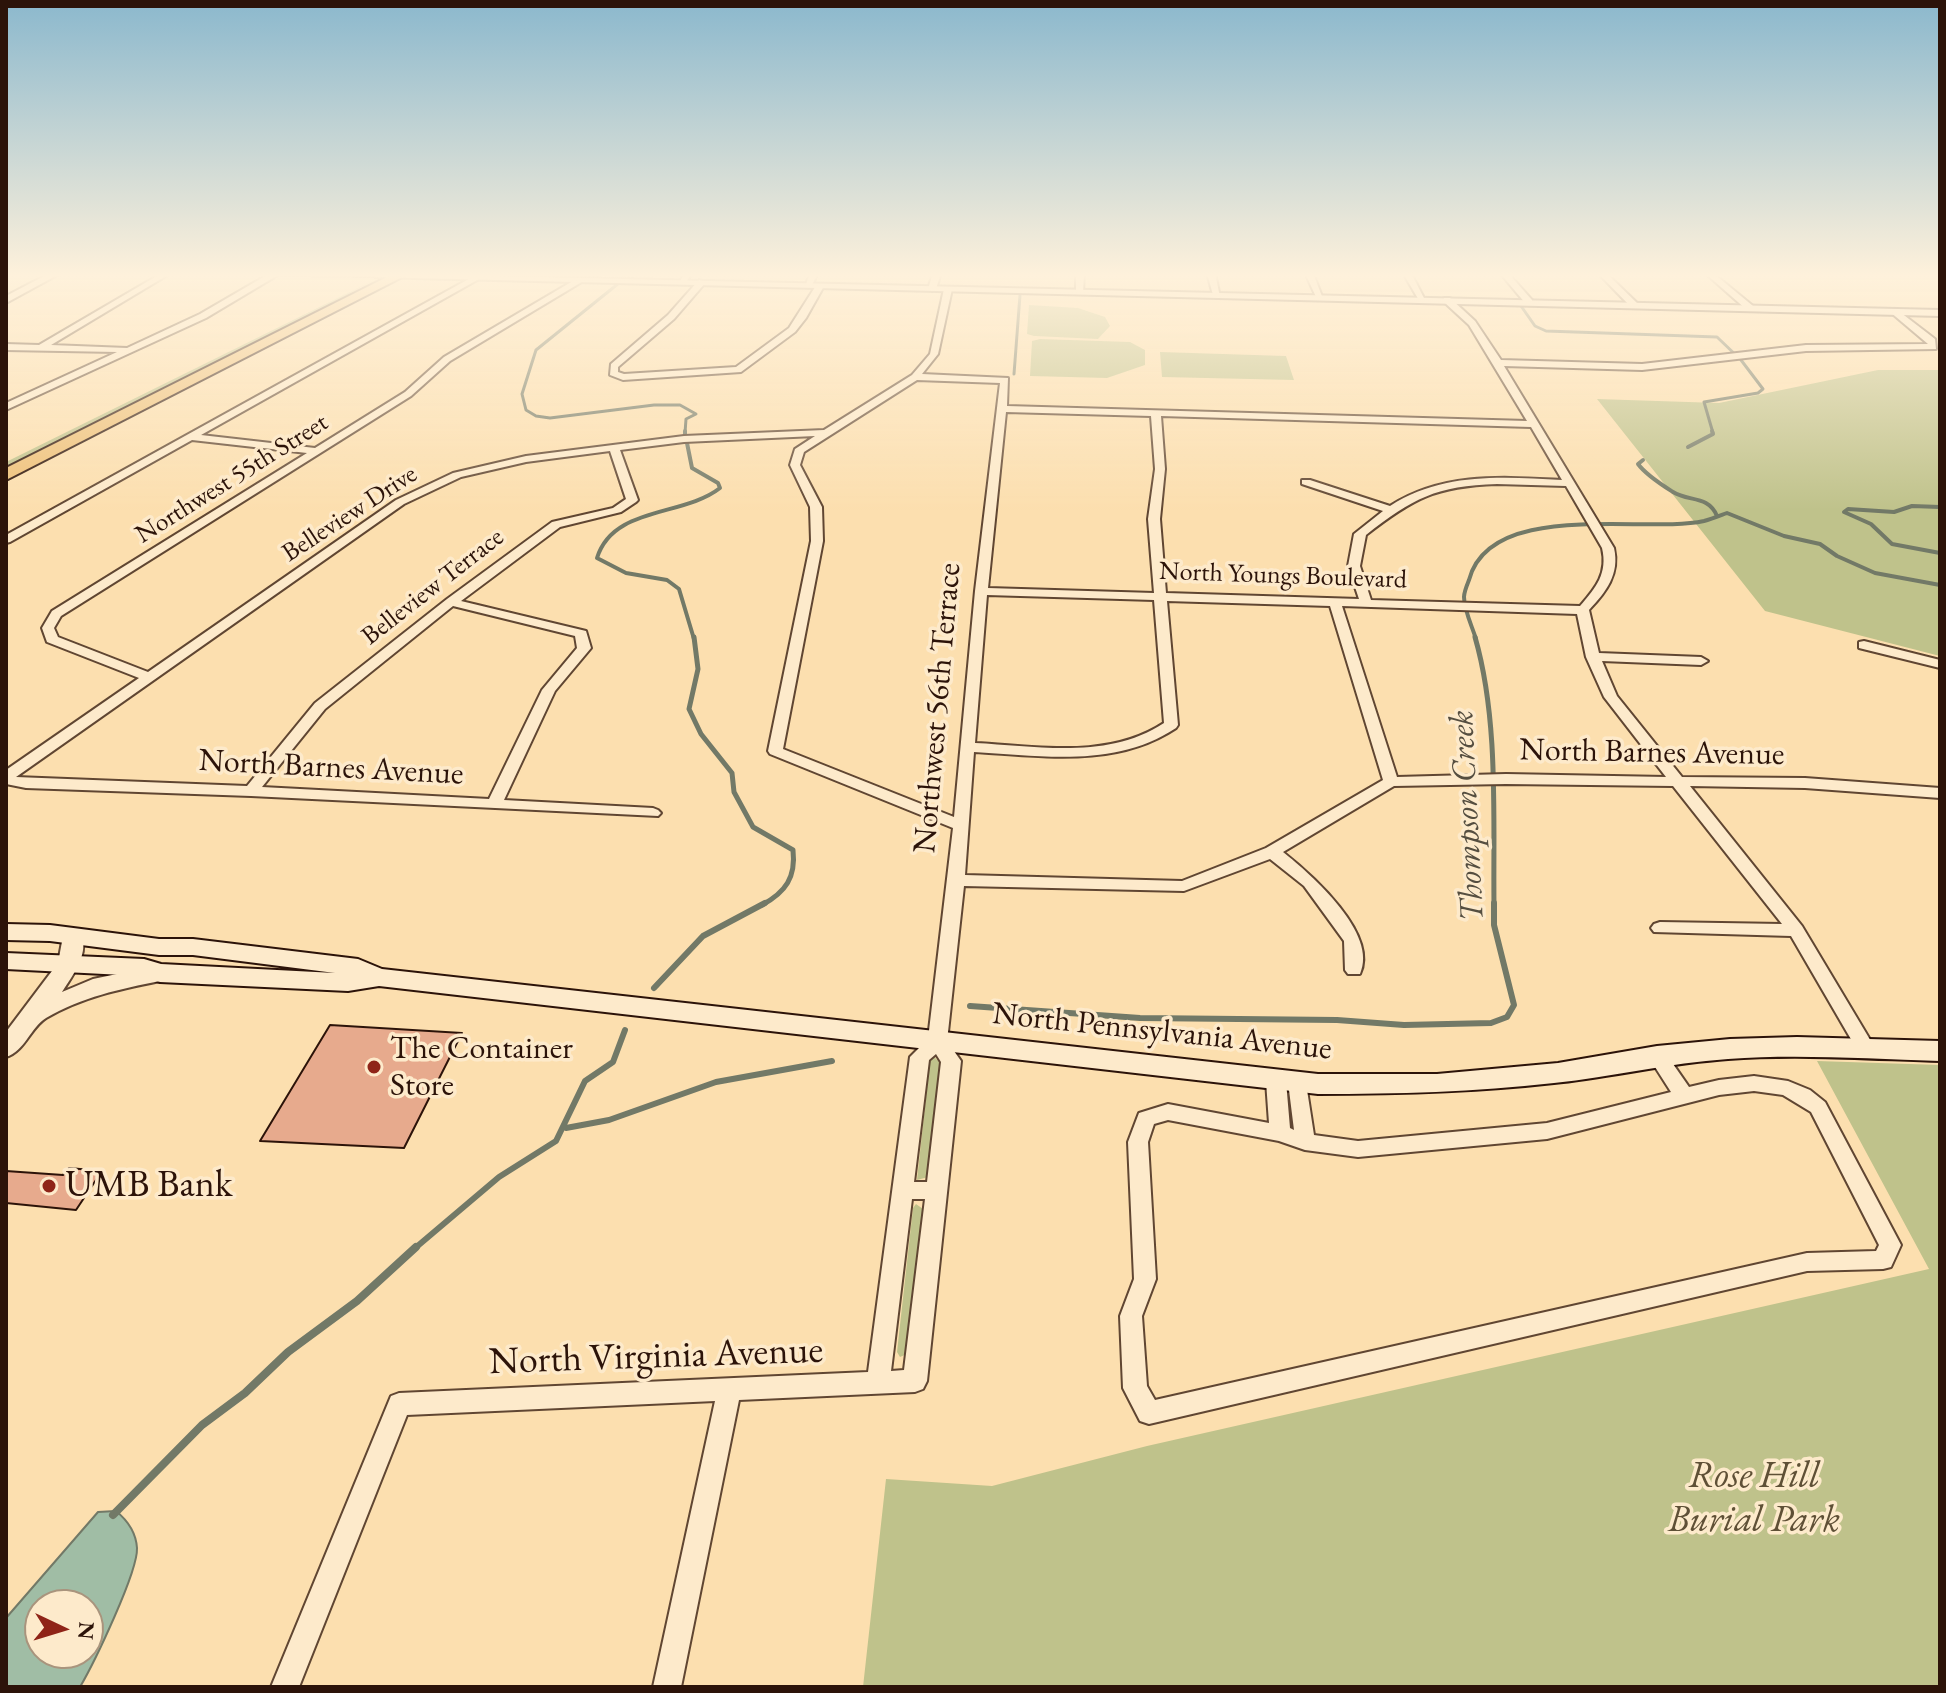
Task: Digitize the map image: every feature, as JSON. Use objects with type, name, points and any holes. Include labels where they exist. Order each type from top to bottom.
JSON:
[{"type":"highway","points":[[20,450],[219,352]]},
{"type":"highway","points":[[6,475],[248,352]]},
{"type":"main road","name":"North Pennsylvania Avenue","points":[[6,932],[72,936],[358,967],[379,977]]},
{"type":"main road","name":"North Pennsylvania Avenue","points":[[6,961],[144,968],[160,973],[348,982],[379,977],[1287,1082],[1380,1085],[1488,1081],[1657,1056],[1730,1049],[1940,1051]]},
{"type":"street","points":[[6,407],[125,352]]},
{"type":"street","points":[[6,540],[290,384],[339,352]]},
{"type":"street","name":"Northwest 55th Street","points":[[150,677],[52,639],[48,628],[56,614],[408,394],[459,352]]},
{"type":"street","points":[[630,352],[614,366],[613,373],[623,377],[738,370],[762,352]]},
{"type":"street","points":[[934,352],[915,377],[799,451],[795,465],[816,507],[817,541],[775,751],[961,826]]},
{"type":"street","points":[[1491,352],[1536,424],[1612,559],[1602,588],[1583,610],[1593,657],[1611,697],[1796,930],[1866,1048]]},
{"type":"street","points":[[1498,363],[1642,367],[1780,352]]},
{"type":"street","name":"Northwest 56th Terrace","points":[[878,1384],[920,1057],[937,1042],[969,747],[981,591],[1004,409],[1005,380],[915,377]]},
{"type":"street","points":[[6,396],[29,396]]},
{"type":"street","points":[[1004,409],[1536,424]]},
{"type":"street","points":[[969,747],[1090,752],[1110,750],[1160,735],[1171,725],[1154,519],[1160,469],[1156,414]]},
{"type":"street","name":"Belleview Drive","points":[[6,778],[400,502],[457,475],[526,459],[684,439],[823,433]]},
{"type":"street","points":[[193,437],[318,451]]},
{"type":"street","name":"Belleview Terrace","points":[[251,791],[320,706],[451,602],[556,524],[617,510],[632,500],[614,448]]},
{"type":"street","points":[[1366,603],[1354,566],[1360,534],[1390,510],[1432,488],[1489,481],[1567,483]]},
{"type":"street","points":[[1306,482],[1390,510]]},
{"type":"street","name":"North Youngs Boulevard","points":[[981,591],[1583,610]]},
{"type":"street","points":[[451,602],[581,634],[584,648],[549,690],[494,804]]},
{"type":"street","points":[[1335,603],[1391,782]]},
{"type":"street","points":[[1864,645],[1940,664]]},
{"type":"street","points":[[1593,657],[1701,661]]},
{"type":"street","name":"North Barnes Avenue","points":[[6,778],[26,783],[251,791],[653,813]]},
{"type":"street","name":"North Barnes Avenue","points":[[956,880],[1184,886],[1272,852],[1391,782],[1506,779],[1805,783],[1937,796]]},
{"type":"street","points":[[1272,852],[1310,882],[1353,940],[1354,970]]},
{"type":"street","points":[[1660,928],[1796,930]]},
{"type":"street","points":[[6,1048],[35,1014],[69,964],[72,936]]},
{"type":"street","points":[[35,1014],[93,987],[160,973]]},
{"type":"street","name":"Northwest 56th Terrace","points":[[915,1381],[951,1061],[937,1042]]},
{"type":"street","points":[[1657,1056],[1684,1096]]},
{"type":"street","points":[[1280,1133],[1287,1082]]},
{"type":"street","points":[[1287,1082],[1305,1142]]},
{"type":"street","points":[[1775,1083],[1803,1093],[1818,1107],[1890,1245],[1883,1260],[1807,1262],[1149,1413],[1135,1388],[1131,1316],[1145,1279],[1138,1142],[1146,1119],[1168,1112],[1280,1133],[1305,1142],[1358,1149],[1547,1131],[1722,1085],[1775,1083]]},
{"type":"street","points":[[904,1190],[937,1191]]},
{"type":"street","name":"North Virginia Avenue","points":[[285,1687],[399,1404],[915,1381]]},
{"type":"street","points":[[667,1687],[730,1388]]},
{"type":"green space","points":[[228,352],[240,352],[6,470],[6,462]]},
{"type":"green space","points":[[1031,352],[1145,352],[1145,365],[1107,378],[1030,376]]},
{"type":"green space","points":[[1160,352],[1286,356],[1294,380],[1162,377]]},
{"type":"green space","points":[[1878,370],[1940,370],[1940,656],[1765,611],[1597,399],[1719,403]]},
{"type":"green space","points":[[934,1057],[940,1062],[928,1177],[917,1180],[930,1060]]},
{"type":"green space","name":"Rose Hill Burial Park","points":[[1817,1061],[1940,1065],[1940,1687],[863,1687],[886,1479],[992,1486],[1147,1446],[1929,1269]]},
{"type":"green space","points":[[916,1204],[923,1209],[909,1353],[900,1357],[897,1352],[913,1208]]},
{"type":"shaded area","points":[[116,1511],[127,1522],[136,1542],[135,1560],[104,1639],[104,1589],[31,1589],[98,1512]]},
{"type":"shaded area","points":[[24,1597],[24,1669],[90,1669],[80,1687],[6,1687],[6,1618]]},
{"type":"building","name":"The Container Store","points":[[330,1025],[462,1033],[404,1148],[260,1141]]},
{"type":"building","name":"UMB Bank","points":[[69,1168],[102,1171],[76,1210],[6,1203],[6,1171],[63,1175]]},
{"type":"waterway","points":[[535,352],[522,394],[526,410],[536,416],[550,418],[654,405],[680,405],[696,414],[686,419],[685,433]]},
{"type":"waterway","points":[[1014,374],[1016,352]]},
{"type":"waterway","points":[[1713,433],[1704,402],[1758,393],[1763,389],[1733,352]]},
{"type":"waterway","points":[[1688,447],[1713,434],[1712,431]]},
{"type":"waterway","points":[[687,443],[692,468],[718,483],[720,488],[705,497],[651,514],[618,529],[605,541],[597,558],[626,573],[667,580],[679,589],[694,639]]},
{"type":"waterway","points":[[1643,460],[1638,464],[1654,480],[1679,495],[1709,505],[1717,516]]},
{"type":"waterway","name":"Thompson Creek","points":[[1940,507],[1912,506],[1894,512],[1848,509],[1844,512],[1871,524],[1892,544],[1940,553]]},
{"type":"waterway","name":"Thompson Creek","points":[[1476,639],[1464,602],[1469,580],[1483,555],[1506,538],[1537,529],[1572,525],[1678,524],[1704,521],[1727,513],[1784,536],[1820,544],[1837,556],[1875,573],[1940,585]]},
{"type":"waterway","points":[[694,637],[698,669],[689,709],[701,734],[732,773],[734,792],[753,827],[793,850],[793,868],[788,883],[765,903]]},
{"type":"waterway","name":"Thompson Creek","points":[[970,1006],[1140,1018],[1337,1020],[1404,1025],[1491,1023],[1507,1017],[1514,1005],[1494,925],[1491,736],[1483,669],[1475,637]]},
{"type":"waterway","points":[[654,988],[703,936],[765,903]]},
{"type":"waterway","points":[[414,1249],[499,1177],[556,1141],[585,1081],[613,1062],[625,1030]]},
{"type":"waterway","name":"Thompson Creek","points":[[566,1128],[609,1120],[716,1082],[832,1061]]},
{"type":"waterway","points":[[113,1515],[202,1425],[245,1393],[288,1352],[357,1301],[416,1247]]},
{"type":"place","name":"The Container Store","points":[[374,1067]]},
{"type":"place","name":"UMB Bank","points":[[49,1186]]}]
